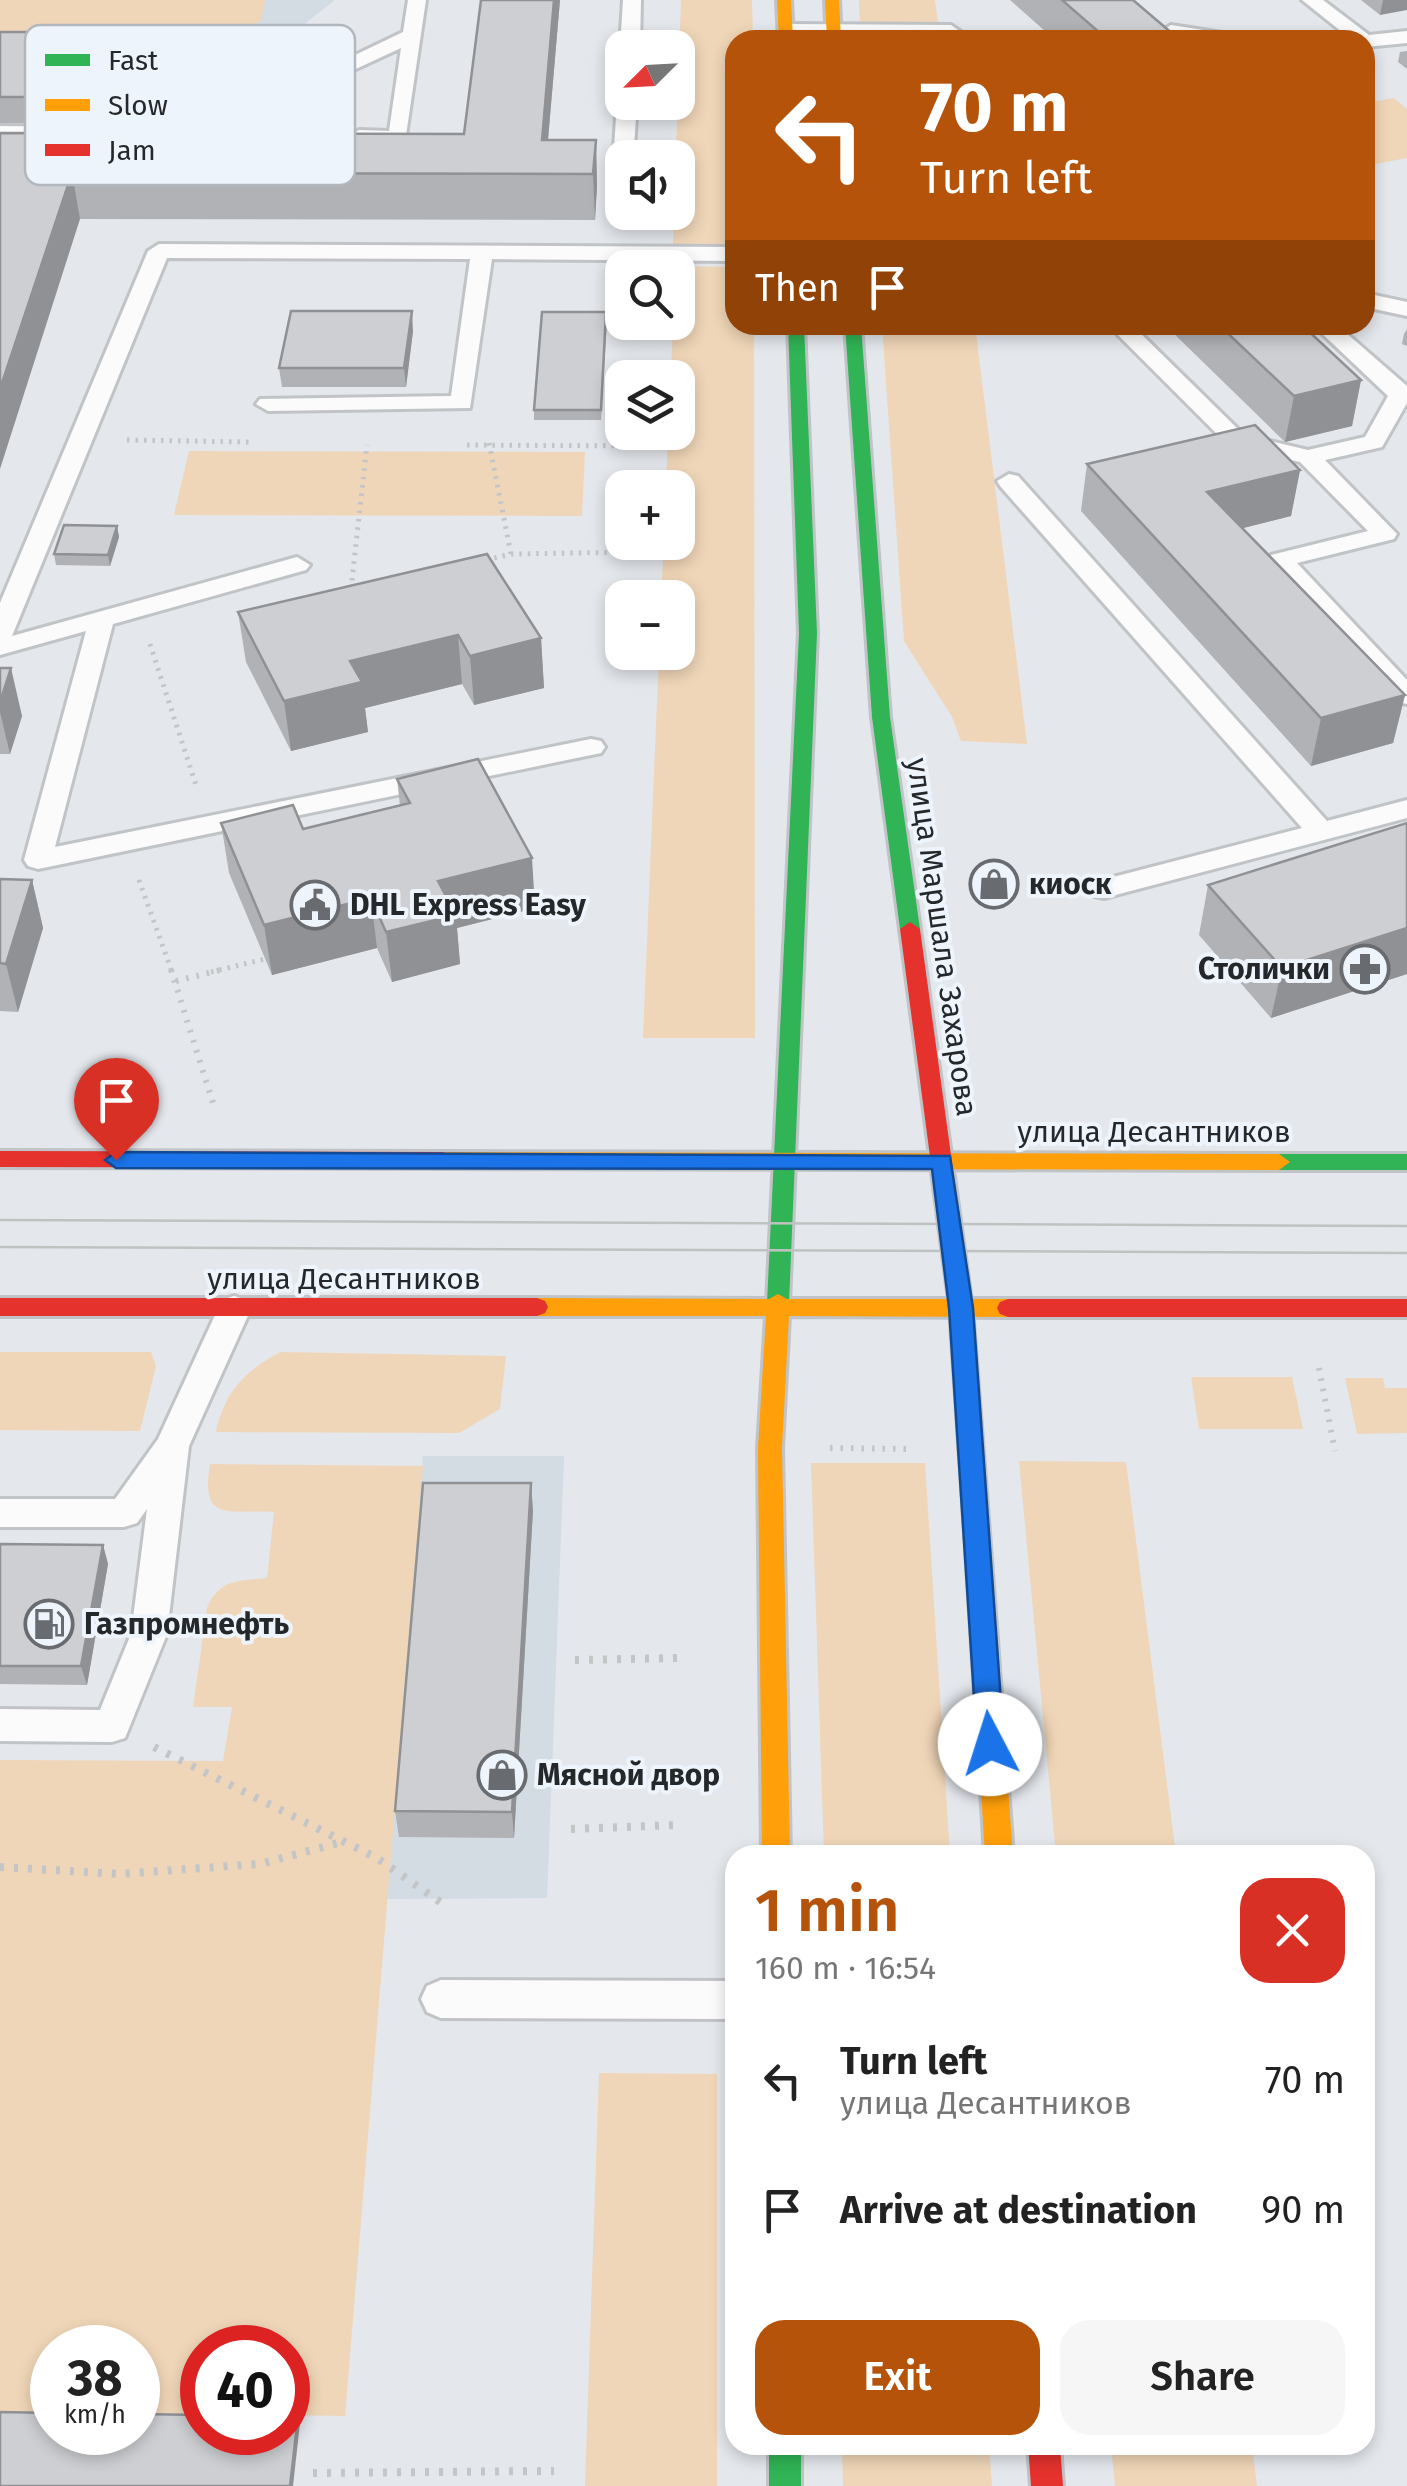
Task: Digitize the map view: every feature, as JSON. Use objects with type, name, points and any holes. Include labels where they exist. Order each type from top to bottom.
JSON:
[{"type":"street","points":[[784,0],[786,30]]},
{"type":"street","points":[[832,0],[834,30]]},
{"type":"street","points":[[776,1845],[770,1448],[787,1160],[808,632],[796,335]]},
{"type":"street","name":"улица Маршала Захарова","points":[[854,335],[881,717],[961,1308],[998,1845]]},
{"type":"street","name":"улица Десантников","points":[[0,1159],[1407,1162]]},
{"type":"street","name":"улица Десантников","points":[[0,1307],[1407,1308]]},
{"type":"street","points":[[785,2455],[785,2486]]},
{"type":"street","points":[[1045,2455],[1047,2486]]},
{"type":"lane","points":[[355,137],[398,138],[417,0]]},
{"type":"lane","points":[[631,30],[632,0]]},
{"type":"lane","points":[[1311,0],[1351,30]]},
{"type":"lane","points":[[355,62],[413,35]]},
{"type":"lane","points":[[1375,40],[1407,36]]},
{"type":"lane","points":[[0,634],[159,251],[725,254]]},
{"type":"lane","points":[[268,404],[462,404],[482,252]]},
{"type":"lane","points":[[1375,302],[1407,309]]},
{"type":"lane","points":[[1128,335],[1236,440],[1308,457],[1374,442],[1404,394],[1336,335]]},
{"type":"lane","points":[[1308,457],[1385,534],[1280,560],[1407,696]]},
{"type":"lane","points":[[1009,481],[1321,832]]},
{"type":"lane","points":[[0,647],[297,565]]},
{"type":"lane","points":[[102,618],[38,860],[590,747]]},
{"type":"lane","points":[[1104,889],[1407,809]]},
{"type":"lane","points":[[0,1513],[124,1513],[172,1446],[234,1309]]},
{"type":"lane","points":[[0,1724],[112,1726],[149,1634],[172,1446]]},
{"type":"lane","points":[[441,1998],[725,2000]]},
{"type":"path","points":[[488,445],[511,554]]},
{"type":"path","points":[[351,589],[366,447]]},
{"type":"path","points":[[476,562],[511,554],[605,553]]},
{"type":"path","points":[[332,594],[368,585]]},
{"type":"path","points":[[176,981],[265,958]]},
{"type":"path","points":[[201,1054],[217,1118]]},
{"type":"path","points":[[1319,1368],[1335,1451]]},
{"type":"path","points":[[826,1448],[914,1450]]},
{"type":"path","points":[[576,1660],[679,1658]]},
{"type":"path","points":[[112,1726],[376,1858],[446,1906]]},
{"type":"path","points":[[571,1829],[676,1824]]},
{"type":"path","points":[[0,1867],[120,1874],[260,1864],[343,1842]]},
{"type":"path","points":[[313,2473],[554,2470]]},
{"type":"shaded area","points":[[0,0],[335,0],[303,25],[25,25],[25,43],[0,43]]},
{"type":"shaded area","points":[[0,0],[265,0],[261,21],[252,25],[25,25],[25,37],[0,37]]},
{"type":"shaded area","points":[[681,0],[752,0],[753,30],[725,30],[725,244],[673,244],[673,230],[695,230],[695,140],[676,140],[677,120],[695,120],[695,30],[680,30]]},
{"type":"shaded area","points":[[859,0],[935,0],[938,23],[860,22]]},
{"type":"shaded area","points":[[1394,98],[1407,109],[1407,158],[1375,164],[1375,101]]},
{"type":"shaded area","points":[[695,266],[725,267],[725,335],[754,335],[755,1038],[643,1038],[658,670],[695,670],[695,580],[662,580],[663,560],[695,560],[695,470],[667,470],[667,450],[695,450],[695,360],[672,360],[672,340],[695,340]]},
{"type":"shaded area","points":[[883,335],[976,335],[1027,744],[961,741],[952,717],[904,641]]},
{"type":"shaded area","points":[[189,451],[585,452],[582,516],[174,515]]},
{"type":"shaded area","points":[[0,1352],[151,1352],[156,1366],[140,1431],[0,1430]]},
{"type":"shaded area","points":[[281,1352],[506,1356],[500,1409],[459,1433],[216,1432],[224,1406],[238,1384]]},
{"type":"shaded area","points":[[1191,1377],[1292,1377],[1303,1429],[1199,1429]]},
{"type":"shaded area","points":[[1345,1378],[1383,1378],[1385,1388],[1407,1388],[1407,1433],[1357,1434]]},
{"type":"shaded area","points":[[423,1456],[564,1456],[547,1898],[387,1899]]},
{"type":"shaded area","points":[[1019,1461],[1126,1462],[1175,1845],[1055,1845]]},
{"type":"shaded area","points":[[811,1463],[925,1463],[949,1845],[824,1845]]},
{"type":"shaded area","points":[[210,1464],[423,1466],[345,2416],[310,2415],[310,2325],[180,2325],[180,2414],[160,2413],[160,2325],[30,2325],[30,2412],[0,2411],[0,1760],[223,1761],[232,1707],[193,1707],[207,1608],[224,1587],[267,1578],[274,1512],[221,1509],[209,1496]]},
{"type":"shaded area","points":[[599,2073],[717,2074],[717,2486],[585,2486]]},
{"type":"shaded area","points":[[842,2455],[990,2455],[992,2486],[843,2486]]},
{"type":"shaded area","points":[[1112,2455],[1253,2455],[1257,2486],[1115,2486]]},
{"type":"building","points":[[481,0],[554,0],[542,140],[596,140],[593,174],[355,174],[355,134],[464,134]]},
{"type":"building","points":[[1062,0],[1133,0],[1168,30],[1096,30]]},
{"type":"building","points":[[0,32],[25,32],[25,97],[0,97]]},
{"type":"building","points":[[0,133],[25,133],[25,185],[68,185],[0,389]]},
{"type":"building","points":[[291,311],[412,311],[404,368],[279,368]]},
{"type":"building","points":[[542,312],[605,312],[601,410],[534,410]]},
{"type":"building","points":[[1230,335],[1313,335],[1361,380],[1294,396]]},
{"type":"building","points":[[1255,425],[1300,470],[1207,492],[1405,695],[1321,718],[1087,464]]},
{"type":"building","points":[[64,525],[117,526],[108,555],[54,554]]},
{"type":"building","points":[[487,554],[541,638],[470,656],[458,635],[350,661],[362,682],[284,701],[238,612]]},
{"type":"building","points":[[0,668],[11,668],[0,702]]},
{"type":"building","points":[[478,759],[532,858],[438,881],[456,915],[386,932],[371,898],[264,925],[221,823],[293,805],[303,829],[410,803],[397,779]]},
{"type":"building","points":[[1407,823],[1407,928],[1282,968],[1208,885]]},
{"type":"building","points":[[0,879],[32,880],[6,964],[0,963]]},
{"type":"building","points":[[423,1483],[531,1483],[512,1812],[395,1811]]},
{"type":"building","name":"Газпромнефть","points":[[0,1544],[103,1545],[81,1666],[0,1666]]},
{"type":"building","points":[[0,2412],[30,2413],[30,2455],[160,2455],[160,2414],[180,2415],[180,2455],[294,2455],[290,2486],[0,2486]]},
{"type":"tram line","points":[[0,1220],[1407,1226]]},
{"type":"tram line","points":[[0,1247],[1407,1253]]},
{"type":"traffic: fast","points":[[778,1303],[808,633],[796,335]]},
{"type":"traffic: fast","points":[[854,335],[881,717],[910,929]]},
{"type":"traffic: fast","points":[[1279,1162],[1407,1162]]},
{"type":"traffic: fast","points":[[785,2455],[785,2486]]},
{"type":"traffic: slow","points":[[784,0],[786,30]]},
{"type":"traffic: slow","points":[[832,0],[834,30]]},
{"type":"traffic: slow","points":[[443,1160],[1279,1162]]},
{"type":"traffic: slow","points":[[776,1845],[770,1448],[778,1303]]},
{"type":"traffic: slow","points":[[537,1307],[1008,1308]]},
{"type":"traffic: slow","points":[[977,1532],[998,1845]]},
{"type":"traffic: jam","points":[[910,929],[961,1308],[977,1532]]},
{"type":"traffic: jam","points":[[0,1159],[443,1160]]},
{"type":"traffic: jam","points":[[0,1307],[537,1307]]},
{"type":"traffic: jam","points":[[1008,1308],[1407,1308]]},
{"type":"traffic: jam","points":[[1045,2455],[1047,2486]]},
{"type":"place","name":"киоск","points":[[994,884]]},
{"type":"place","name":"DHL Express Easy","points":[[315,905]]},
{"type":"place","name":"Столички","points":[[1365,969]]},
{"type":"place","name":"Газпромнефть","points":[[49,1624]]},
{"type":"place","name":"Мясной двор","points":[[502,1775]]},
{"type":"route","points":[[116,1160],[942,1162],[961,1308],[990,1744]]}]
